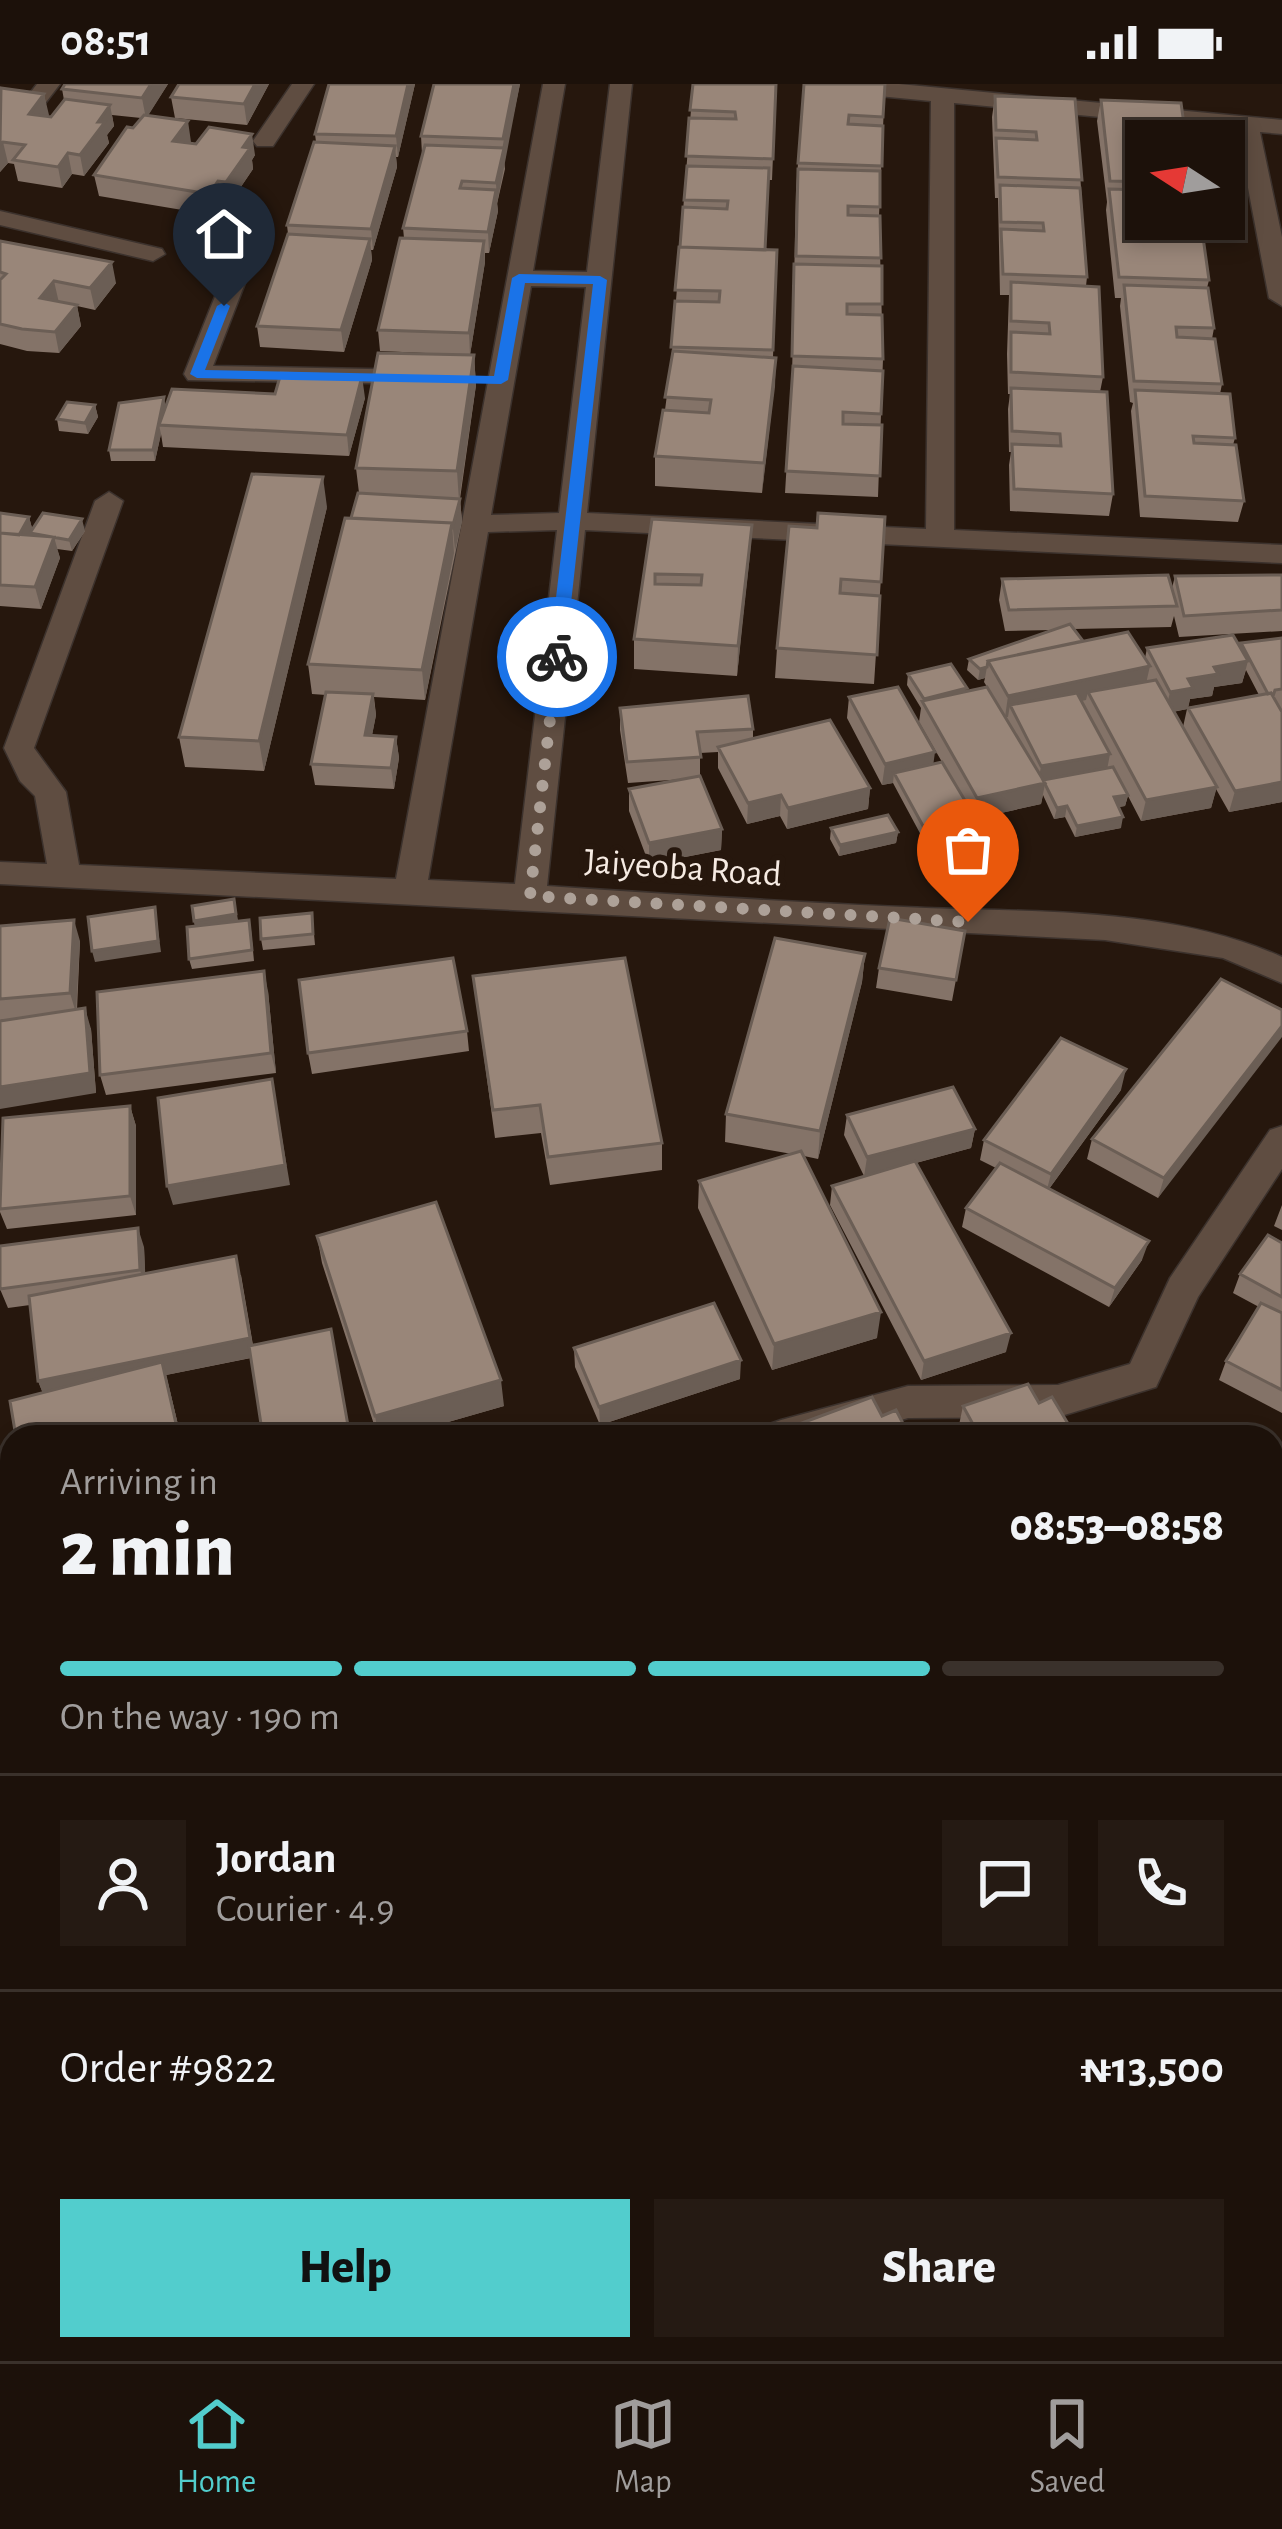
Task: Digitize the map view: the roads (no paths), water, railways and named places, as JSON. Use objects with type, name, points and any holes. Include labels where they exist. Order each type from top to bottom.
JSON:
[{"type":"street","points":[[265,141],[303,84]]},
{"type":"street","points":[[410,890],[475,524],[477,380],[519,278],[554,84]]},
{"type":"street","points":[[530,896],[621,84]]},
{"type":"street","points":[[826,84],[1282,127]]},
{"type":"street","points":[[940,539],[943,95]]},
{"type":"street","points":[[1246,123],[1282,298]]},
{"type":"street","points":[[0,218],[153,254]]},
{"type":"street","points":[[250,238],[197,374],[477,380]]},
{"type":"street","points":[[519,278],[600,280]]},
{"type":"street","points":[[65,875],[50,792],[31,773],[20,748],[110,501]]},
{"type":"street","points":[[475,524],[574,521],[1282,554]]},
{"type":"street","name":"Jaiyeoba Road","points":[[0,873],[1106,928],[1229,947],[1282,970]]},
{"type":"street","points":[[825,1425],[908,1402],[1058,1402],[1143,1376],[1183,1288],[1282,1140]]}]
